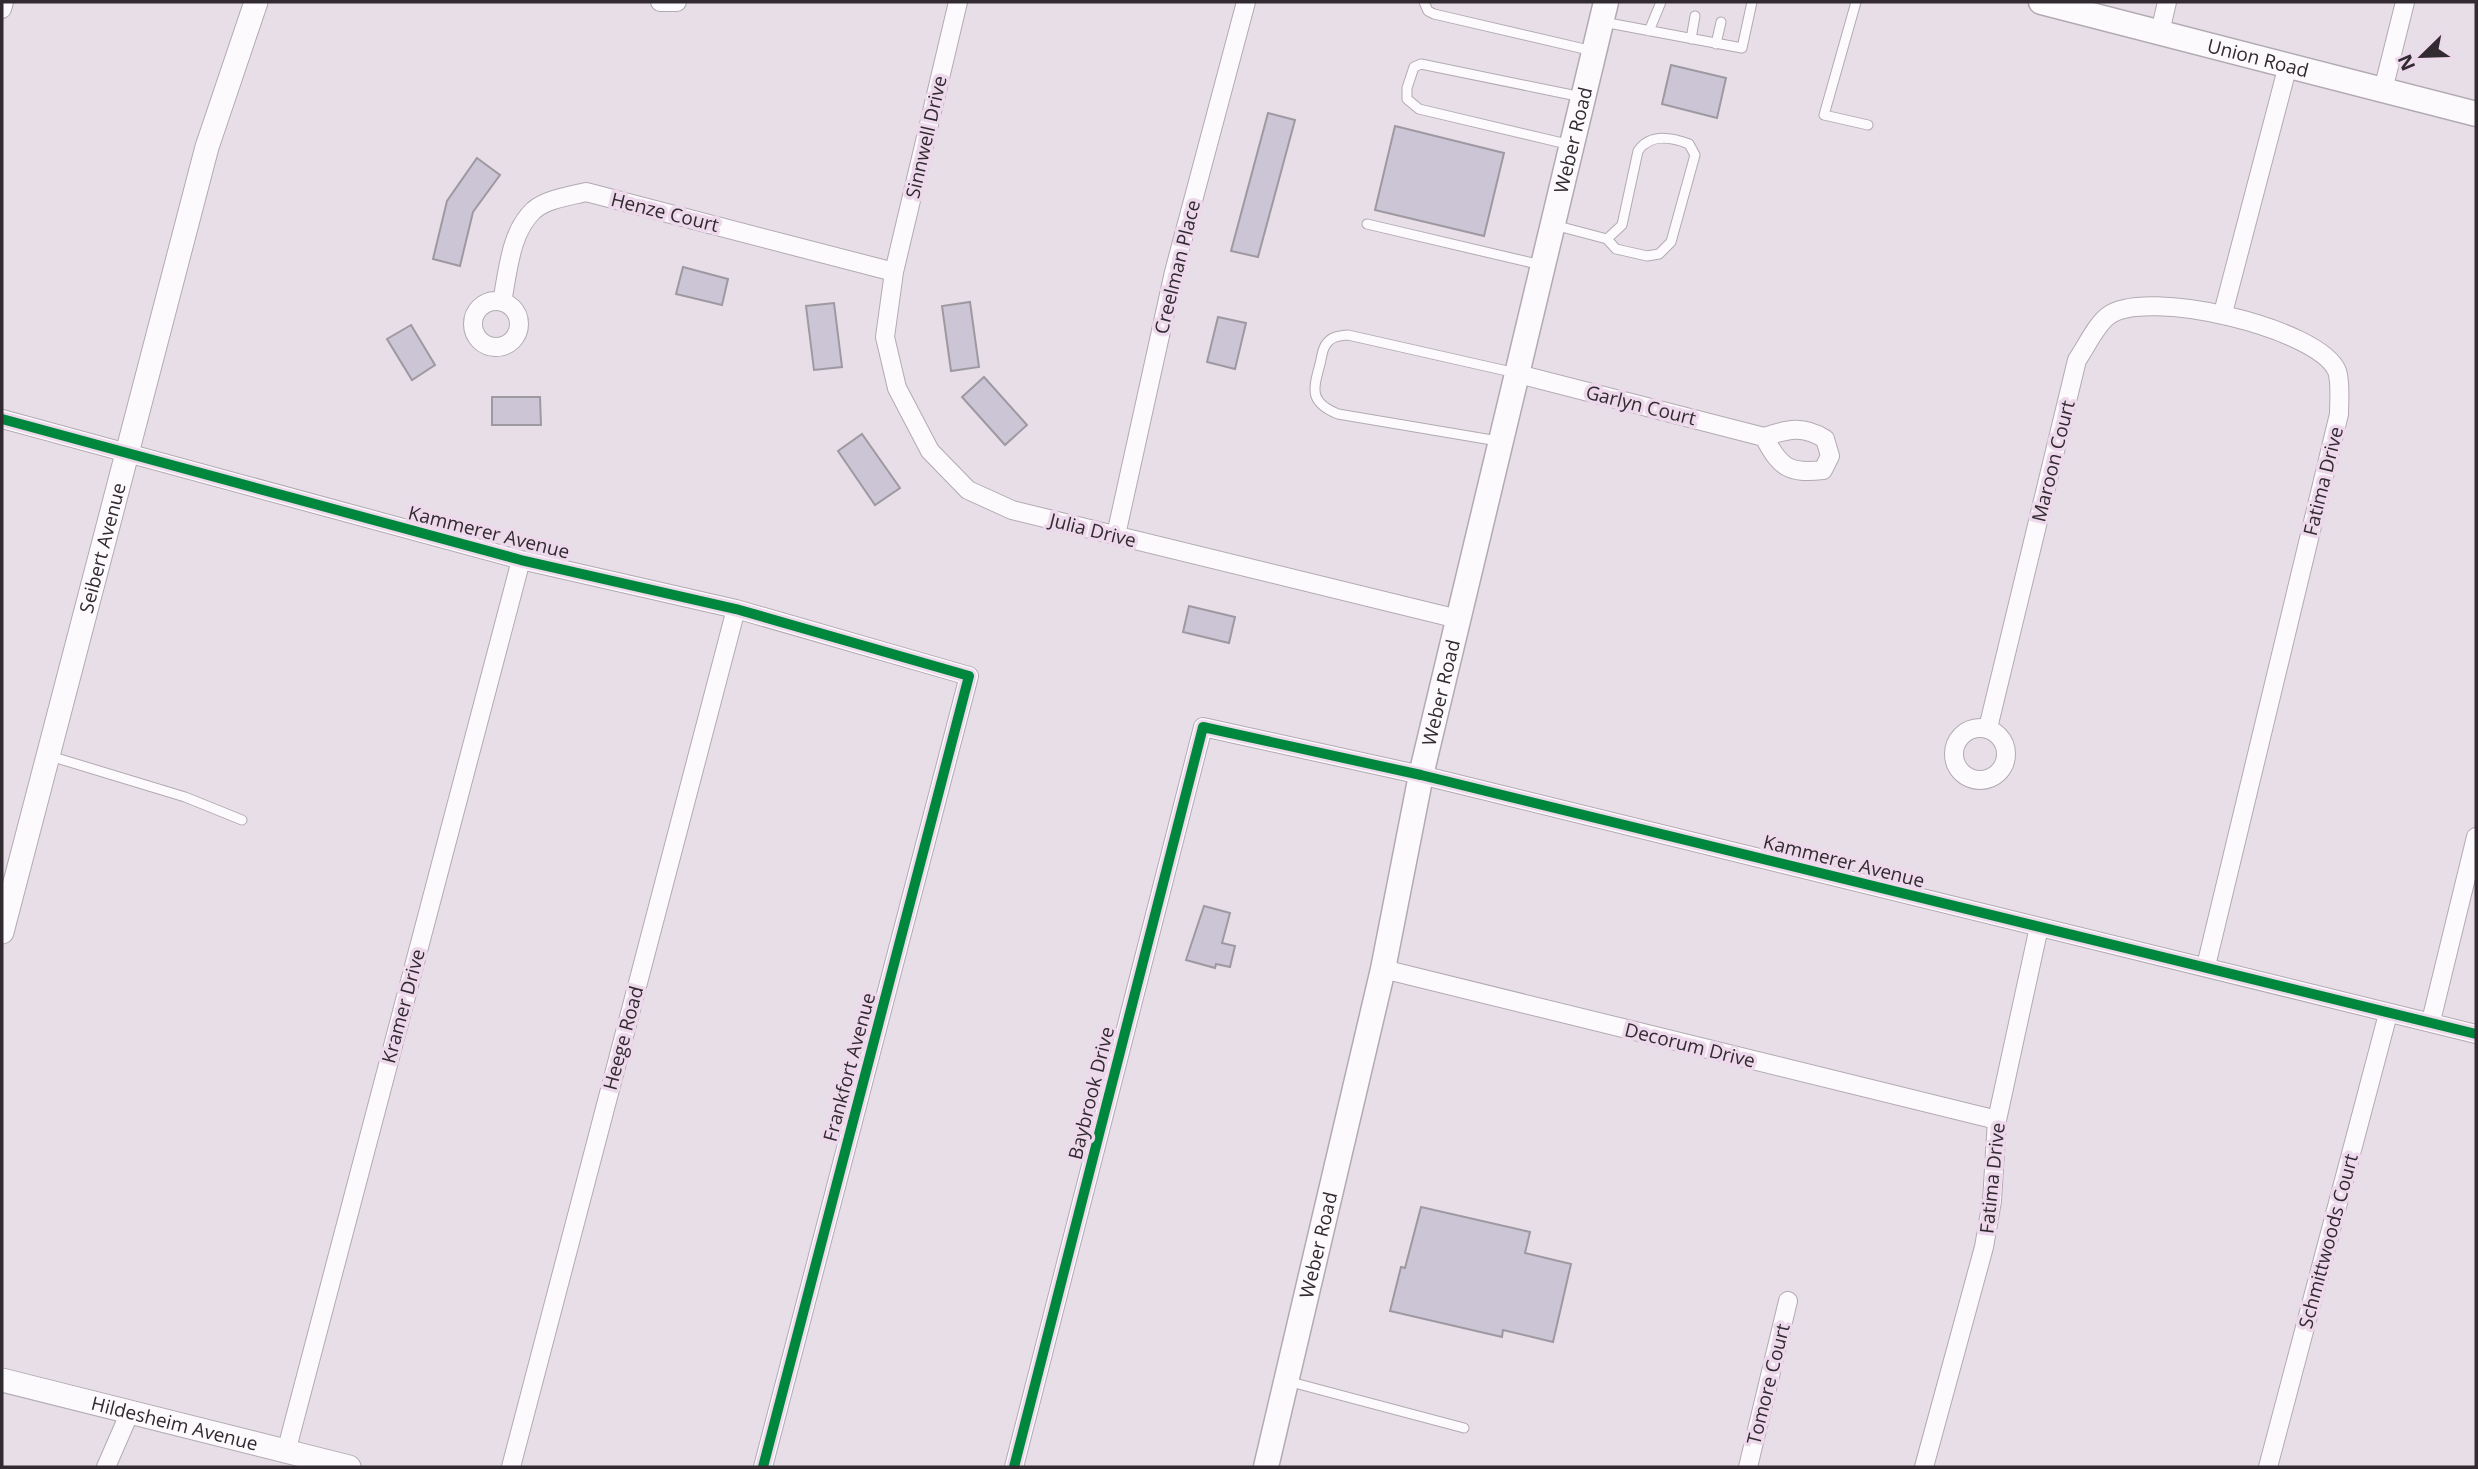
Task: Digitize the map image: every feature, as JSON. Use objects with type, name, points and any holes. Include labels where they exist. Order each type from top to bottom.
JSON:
[{"type":"main road","name":"Union Road","points":[[2041,2],[2476,114]]},
{"type":"main road","name":"Weber Road","points":[[1266,1467],[1383,969],[1421,775],[1552,225],[1607,10]]},
{"type":"street","points":[[2,9],[4,2]]},
{"type":"street","name":"Seibert Avenue","points":[[2,933],[217,109],[256,2]]},
{"type":"street","points":[[660,2],[677,2]]},
{"type":"street","name":"Sinnwell Drive","points":[[894,272],[958,2]]},
{"type":"street","name":"Creelman Place","points":[[1116,535],[1174,272],[1246,2]]},
{"type":"street","points":[[2160,32],[2167,2]]},
{"type":"street","points":[[2383,90],[2405,2]]},
{"type":"street","points":[[2223,313],[2288,65]]},
{"type":"street","name":"Henze Court","points":[[502,302],[515,240],[534,210],[555,200],[586,192],[894,272]]},
{"type":"street","name":"Julia Drive","points":[[894,272],[885,337],[897,388],[930,451],[968,490],[1012,510],[1458,619]]},
{"type":"street","name":"Maroon Court","points":[[1988,728],[2077,360],[2108,316],[2143,304],[2223,313]]},
{"type":"street","name":"Fatima Drive","points":[[2206,966],[2339,414],[2337,371],[2323,354],[2305,343],[2223,313]]},
{"type":"street","name":"Garlyn Court","points":[[1518,374],[1764,437]]},
{"type":"street","name":"Kammerer Avenue","points":[[2,419],[521,560],[736,609],[969,676]]},
{"type":"street","name":"Kramer Drive","points":[[286,1452],[521,560]]},
{"type":"street","name":"Heege Road","points":[[511,1467],[736,609]]},
{"type":"street","name":"Frankfort Avenue","points":[[763,1467],[969,676]]},
{"type":"street","name":"Kammerer Avenue","points":[[1203,727],[1421,775],[2476,1034]]},
{"type":"street","name":"Baybrook Drive","points":[[1013,1467],[1203,727]]},
{"type":"street","points":[[2431,1021],[2476,836]]},
{"type":"street","name":"Fatima Drive","points":[[1924,1467],[1984,1247],[1992,1201],[1997,1120],[2039,927]]},
{"type":"street","name":"Decorum Drive","points":[[1383,969],[1997,1120]]},
{"type":"street","name":"Schmittwoods Court","points":[[2269,1467],[2388,1014]]},
{"type":"street","name":"Tomore Court","points":[[1748,1467],[1788,1301]]},
{"type":"street","name":"Hildesheim Avenue","points":[[2,1380],[349,1467]]},
{"type":"street","points":[[106,1467],[130,1412]]},
{"type":"lane","points":[[1424,2],[1434,14],[1595,51]]},
{"type":"lane","points":[[1649,31],[1661,2]]},
{"type":"lane","points":[[1607,10],[1649,31],[1742,48],[1752,2]]},
{"type":"lane","points":[[1856,2],[1824,115],[1868,124]]},
{"type":"lane","points":[[1691,39],[1695,16]]},
{"type":"lane","points":[[1716,44],[1721,22]]},
{"type":"lane","points":[[1572,145],[1419,109],[1407,99],[1407,88],[1414,67],[1422,64],[1584,97]]},
{"type":"lane","points":[[1552,225],[1607,239],[1616,249],[1647,256],[1666,249],[1671,242],[1695,155],[1689,144],[1659,138],[1643,143],[1638,151],[1622,225],[1607,239]]},
{"type":"lane","points":[[1367,224],[1543,265]]},
{"type":"lane","points":[[1501,442],[1338,414],[1324,408],[1317,400],[1314,388],[1319,366],[1325,344],[1333,338],[1348,335],[1518,374]]},
{"type":"lane","points":[[48,756],[185,797],[242,820]]},
{"type":"lane","points":[[1287,1381],[1464,1428]]},
{"type":"building","points":[[1671,65],[1726,78],[1717,118],[1662,104]]},
{"type":"building","points":[[1268,113],[1295,120],[1258,257],[1231,251]]},
{"type":"building","points":[[1395,126],[1504,153],[1484,236],[1375,210]]},
{"type":"building","points":[[477,158],[500,175],[473,212],[460,266],[433,259],[447,201]]},
{"type":"building","points":[[683,267],[728,279],[722,305],[676,294]]},
{"type":"building","points":[[970,302],[979,367],[951,371],[942,306]]},
{"type":"building","points":[[834,303],[842,367],[814,370],[806,306]]},
{"type":"building","points":[[1218,317],[1246,323],[1235,369],[1207,362]]},
{"type":"building","points":[[411,325],[435,365],[412,380],[387,339]]},
{"type":"building","points":[[984,377],[1027,425],[1005,445],[962,397]]},
{"type":"building","points":[[492,397],[540,397],[541,425],[492,425]]},
{"type":"building","points":[[862,434],[900,488],[875,505],[838,451]]},
{"type":"building","points":[[1189,606],[1235,617],[1229,643],[1183,632]]},
{"type":"building","points":[[1204,906],[1230,913],[1222,943],[1235,946],[1230,967],[1216,964],[1215,968],[1186,960]]},
{"type":"building","points":[[1421,1207],[1530,1232],[1525,1253],[1571,1264],[1553,1342],[1503,1330],[1502,1337],[1390,1311]]},
{"type":"cycle path","points":[[2,419],[521,560],[736,609],[969,676],[763,1467]]},
{"type":"cycle path","points":[[1014,1467],[1203,727],[1421,775],[2476,1034]]}]
